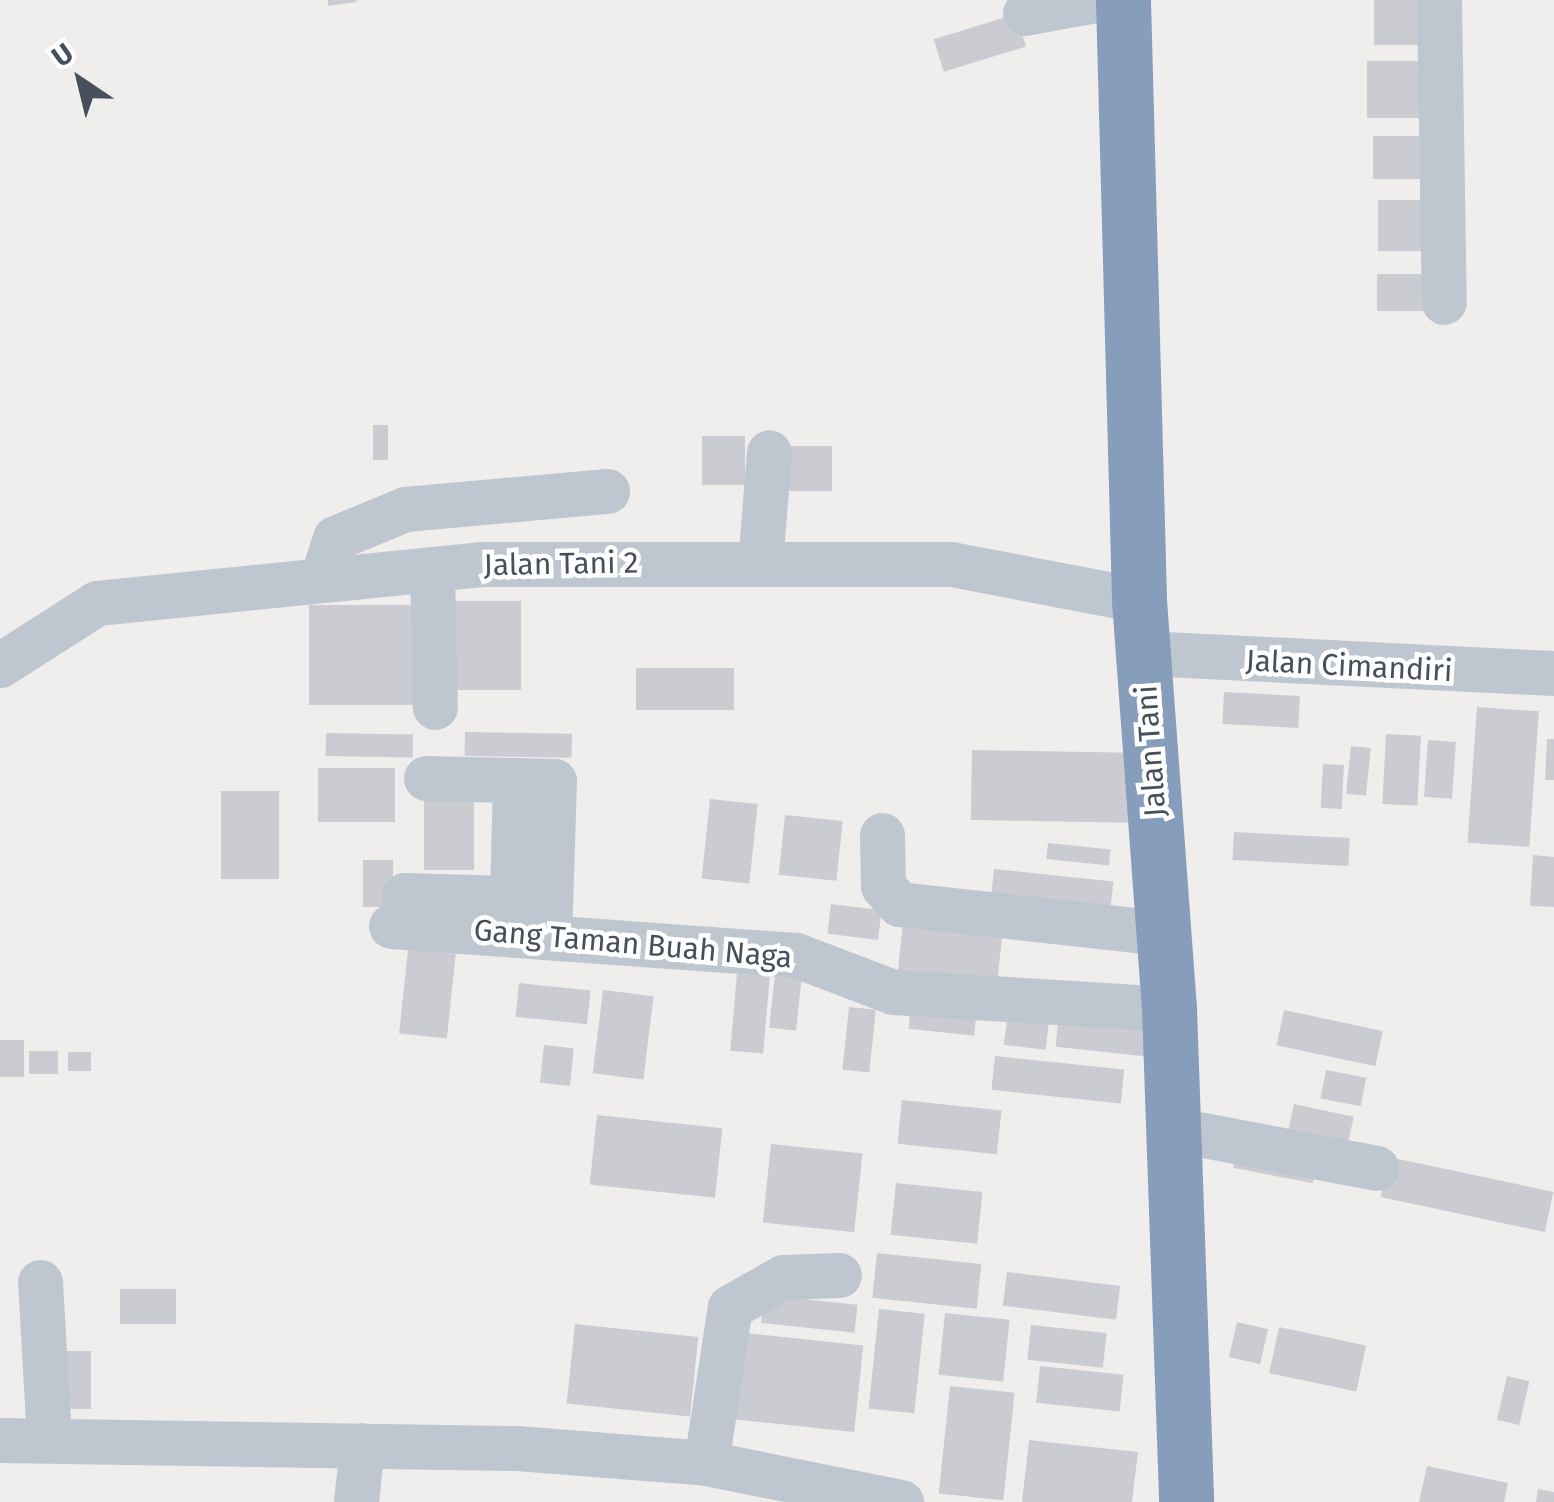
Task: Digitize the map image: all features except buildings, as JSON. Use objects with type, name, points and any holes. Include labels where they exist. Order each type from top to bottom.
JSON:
[{"type":"highway","name":"Jalan Tani","points":[[1123,0],[1141,626],[1169,1009],[1186,1502]]},
{"type":"street","points":[[1025,12],[1095,0]]},
{"type":"street","points":[[1439,0],[1444,302]]},
{"type":"street","points":[[760,564],[768,452]]},
{"type":"street","points":[[322,578],[336,538],[405,509],[607,491]]},
{"type":"street","name":"Jalan Tani 2","points":[[0,665],[97,603],[432,569],[951,564],[1141,626]]},
{"type":"street","points":[[432,569],[435,707]]},
{"type":"street","name":"Jalan Cimandiri","points":[[1141,626],[1554,673]]},
{"type":"street","points":[[426,778],[554,782],[524,923]]},
{"type":"street","points":[[882,835],[882,886],[899,904],[1164,932]]},
{"type":"street","name":"Gang Taman Buah Naga","points":[[397,910],[796,955],[924,996],[1169,1009]]},
{"type":"street","points":[[1172,1128],[1376,1168]]},
{"type":"street","points":[[706,1463],[730,1308],[783,1276],[838,1275]]},
{"type":"street","points":[[40,1282],[49,1440]]},
{"type":"street","points":[[0,1440],[362,1444],[706,1463],[901,1502]]},
{"type":"street","points":[[356,1502],[362,1444]]}]
